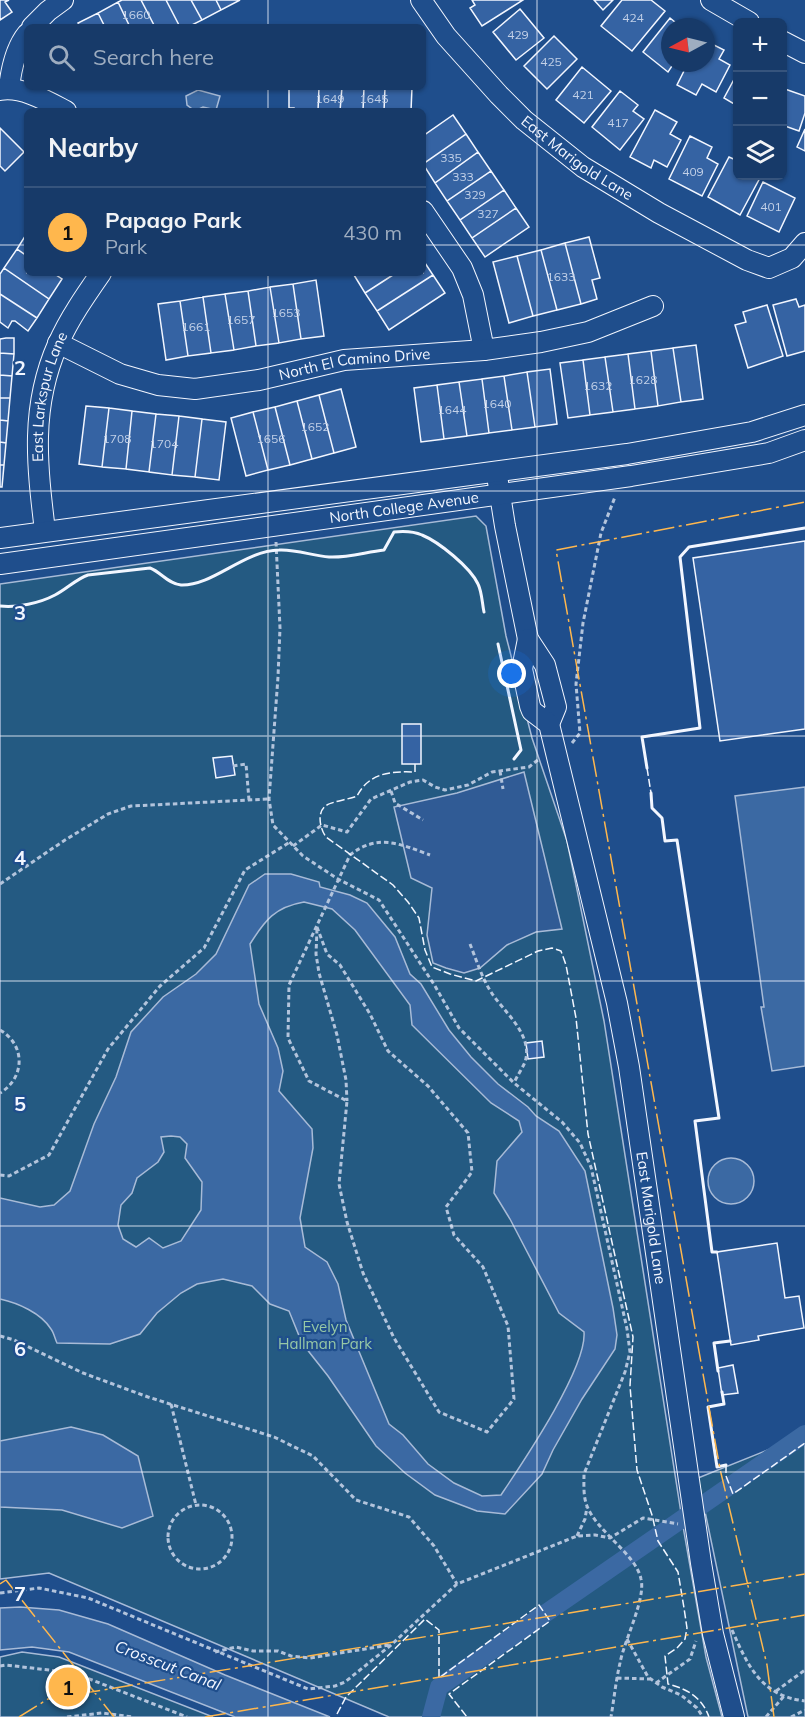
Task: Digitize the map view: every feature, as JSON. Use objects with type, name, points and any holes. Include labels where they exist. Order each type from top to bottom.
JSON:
[{"type":"street","points":[[35,24],[63,0]]},
{"type":"street","name":"East Marigold Lane","points":[[421,0],[446,36],[499,95],[524,120],[583,166],[659,213],[747,260],[769,268],[792,258],[805,243]]},
{"type":"street","points":[[711,0],[743,18]]},
{"type":"street","points":[[24,38],[4,89],[42,98],[60,108]]},
{"type":"street","points":[[787,42],[805,53]]},
{"type":"street","points":[[426,215],[462,268],[473,296],[484,350]]},
{"type":"street","name":"East Larkspur Lane","points":[[45,531],[38,475],[37,435],[43,389],[58,343],[99,276]]},
{"type":"street","name":"North El Camino Drive","points":[[58,343],[120,374],[158,385],[195,389],[259,381],[344,360],[484,350],[541,342],[588,332],[653,306]]},
{"type":"street","name":"North College Avenue","points":[[0,538],[627,453],[752,432],[805,415]]},
{"type":"street","name":"North College Avenue","points":[[0,564],[631,476],[769,453],[805,440]]},
{"type":"street","name":"East Marigold Lane","points":[[497,471],[505,526],[528,639],[522,669],[530,706],[532,711],[549,724],[557,751],[617,1002],[629,1067],[713,1634],[734,1717]]},
{"type":"path","points":[[294,846],[322,825],[347,832],[371,799],[410,782],[423,780],[445,790],[468,785],[492,772],[529,767],[539,758],[571,744],[580,733],[576,684],[583,623],[602,533],[614,498],[631,476]]},
{"type":"path","points":[[274,525],[280,628],[269,799],[273,825],[303,856],[338,879],[379,900],[435,986],[459,1028],[514,1083],[562,1122],[580,1143],[591,1167],[627,1329],[630,1352],[625,1372],[584,1474],[587,1506],[585,1519],[577,1536]]},
{"type":"path","points":[[233,766],[246,764],[249,800]]},
{"type":"path","points":[[500,771],[503,789]]},
{"type":"path","points":[[391,791],[395,803],[423,820]]},
{"type":"path","points":[[0,884],[108,814],[131,806],[269,799]]},
{"type":"path","points":[[347,1101],[309,1081],[288,1038],[289,985],[350,855],[363,845],[391,841],[430,855]]},
{"type":"path","points":[[0,1175],[9,1176],[49,1155],[108,1049],[160,986],[204,948],[245,870],[290,842]]},
{"type":"path","points":[[317,927],[327,954],[340,965],[370,1014],[388,1051],[428,1086],[468,1133],[472,1172],[446,1208],[454,1235],[483,1267],[508,1326],[514,1399],[487,1432],[439,1412],[394,1338],[363,1273],[347,1221],[339,1184],[347,1101],[346,1080],[337,1035],[319,973],[316,954],[317,927]]},
{"type":"path","points":[[470,944],[490,991],[508,1014],[526,1048],[525,1060],[514,1083]]},
{"type":"path","points":[[0,1030],[15,1042],[20,1064],[11,1084],[0,1092]]},
{"type":"path","points":[[0,1336],[14,1340],[83,1373],[274,1437],[313,1456],[356,1500],[409,1517],[434,1546],[457,1584]]},
{"type":"path","points":[[171,1404],[196,1505]]},
{"type":"path","points":[[196,1505],[217,1510],[230,1526],[231,1547],[226,1557],[208,1569],[197,1570],[178,1562],[168,1544],[171,1523],[177,1514],[196,1505]]},
{"type":"path","points":[[587,1506],[610,1538],[631,1559],[641,1578],[641,1592],[617,1678],[611,1717]]},
{"type":"path","points":[[0,1593],[39,1588],[88,1598],[308,1689],[335,1686],[345,1682],[391,1645],[457,1584],[577,1536],[595,1535],[610,1538],[643,1518],[696,1528]]},
{"type":"path","points":[[627,1639],[651,1679],[662,1688],[681,1695],[697,1708],[703,1717]]},
{"type":"path","points":[[215,1652],[236,1647],[253,1651],[278,1651],[291,1656],[310,1658],[391,1645]]},
{"type":"path","points":[[0,1666],[74,1673],[187,1717]]},
{"type":"path","points":[[776,1691],[805,1670]]},
{"type":"path","points":[[617,1678],[651,1679]]},
{"type":"path","points":[[766,1717],[784,1696]]},
{"type":"path","points":[[791,1717],[805,1710]]},
{"type":"path","points":[[67,1717],[102,1713],[133,1717]]},
{"type":"green space","name":"Evelyn Hallman Park","points":[[476,516],[486,526],[506,636],[532,738],[567,841],[604,1021],[684,1532],[706,1657],[722,1717],[389,1717],[49,1573],[0,1579],[0,584]]},
{"type":"green space","points":[[805,1435],[805,1717],[748,1717],[698,1478]]},
{"type":"green space","points":[[22,1652],[59,1657],[213,1717],[0,1717],[0,1657]]},
{"type":"shaded area","points":[[524,772],[562,929],[536,932],[507,945],[480,968],[464,973],[433,963],[427,935],[432,888],[411,878],[394,807],[457,793]]},
{"type":"water","points":[[198,90],[220,96],[217,108],[191,108],[187,105],[186,96]]},
{"type":"water","points":[[805,787],[805,1066],[772,1071],[761,1007],[764,1007],[735,796]]},
{"type":"water","points":[[265,874],[291,874],[319,882],[320,887],[350,895],[367,903],[395,937],[410,974],[421,984],[449,1030],[471,1057],[498,1084],[536,1116],[559,1131],[585,1171],[613,1308],[617,1335],[615,1349],[582,1399],[542,1474],[505,1514],[477,1511],[435,1495],[405,1473],[376,1446],[328,1376],[302,1343],[289,1311],[270,1304],[252,1286],[223,1279],[197,1284],[181,1293],[157,1313],[140,1334],[110,1344],[57,1343],[47,1323],[41,1318],[21,1306],[0,1299],[0,1198],[40,1207],[54,1205],[70,1191],[94,1124],[116,1077],[131,1032],[163,997],[196,974],[216,954],[249,885]],"holes":[[[304,902],[332,909],[355,930],[410,1005],[412,1025],[491,1103],[519,1121],[522,1132],[497,1161],[494,1193],[559,1313],[584,1332],[582,1348],[565,1391],[501,1495],[482,1496],[454,1483],[428,1464],[403,1435],[389,1424],[346,1320],[338,1284],[327,1262],[305,1247],[300,1218],[313,1148],[312,1129],[279,1091],[283,1071],[278,1048],[259,1004],[250,944],[266,921],[278,911]],[[161,1137],[180,1137],[187,1144],[185,1158],[202,1182],[201,1210],[181,1241],[163,1248],[149,1238],[136,1247],[123,1239],[118,1225],[121,1205],[132,1193],[137,1178],[158,1162],[164,1152]]]},
{"type":"water","points":[[731,1158],[747,1165],[754,1181],[747,1197],[731,1204],[715,1197],[708,1181],[715,1165]]},
{"type":"water","points":[[71,1427],[103,1435],[138,1456],[153,1516],[122,1528],[62,1510],[0,1507],[0,1441]]},
{"type":"water","name":"Crosscut Canal","points":[[0,1608],[59,1610],[108,1624],[225,1675],[330,1717],[235,1717],[69,1652],[32,1647],[0,1650]]},
{"type":"building","points":[[0,0],[9,0],[5,2],[12,12],[0,20]]},
{"type":"building","points":[[141,0],[153,24],[129,24],[118,2]]},
{"type":"building","points":[[141,0],[166,0],[178,24],[153,24]]},
{"type":"building","points":[[166,0],[191,0],[202,20],[194,24],[178,24]]},
{"type":"building","points":[[191,0],[216,0],[221,10],[202,20]]},
{"type":"building","points":[[216,0],[240,0],[221,10]]},
{"type":"building","points":[[472,0],[523,0],[482,26],[470,8],[475,5]]},
{"type":"building","points":[[594,0],[613,0],[603,10]]},
{"type":"building","points":[[622,0],[651,0],[665,11],[632,51],[601,26]]},
{"type":"building","points":[[118,2],[129,24],[104,24],[98,13]]},
{"type":"building","points":[[520,9],[544,38],[516,60],[493,32]]},
{"type":"building","points":[[98,13],[104,24],[79,24]]},
{"type":"building","points":[[661,29],[661,66],[643,52]]},
{"type":"building","points":[[554,36],[577,59],[547,89],[524,66]]},
{"type":"building","points":[[715,46],[724,50],[719,59],[730,65],[716,92],[702,84],[696,95],[677,85],[684,72],[715,72]]},
{"type":"building","points":[[582,67],[611,91],[584,123],[556,100]]},
{"type":"building","points":[[733,81],[733,103],[724,98]]},
{"type":"building","points":[[289,90],[319,90],[318,108],[289,108]]},
{"type":"building","points":[[319,90],[342,90],[340,108],[318,108]]},
{"type":"building","points":[[342,90],[364,90],[363,108],[340,108]]},
{"type":"building","points":[[364,90],[385,90],[384,108],[363,108]]},
{"type":"building","points":[[385,90],[412,90],[411,108],[384,108]]},
{"type":"building","points":[[787,90],[805,96],[805,113],[799,131],[787,127]]},
{"type":"building","points":[[620,91],[638,105],[633,111],[644,119],[620,150],[592,127]]},
{"type":"building","points":[[655,110],[677,122],[670,134],[681,140],[667,167],[654,160],[651,168],[630,157]]},
{"type":"building","points":[[453,115],[466,134],[426,162],[426,134]]},
{"type":"building","points":[[0,128],[24,152],[5,171],[0,166]]},
{"type":"building","points":[[805,129],[805,151],[797,147]]},
{"type":"building","points":[[466,134],[478,152],[435,183],[426,169],[426,162]]},
{"type":"building","points":[[690,136],[712,147],[707,158],[718,164],[702,196],[669,179]]},
{"type":"building","points":[[478,152],[491,171],[447,201],[435,183]]},
{"type":"building","points":[[729,157],[733,159],[733,180],[759,180],[740,215],[708,197]]},
{"type":"building","points":[[491,171],[504,190],[460,220],[447,201]]},
{"type":"building","points":[[763,182],[795,198],[779,232],[747,216]]},
{"type":"building","points":[[504,190],[516,208],[472,238],[460,220]]},
{"type":"building","points":[[516,208],[529,227],[485,257],[472,238]]},
{"type":"building","points":[[589,237],[600,278],[592,280],[597,299],[581,304],[565,243]]},
{"type":"building","points":[[24,238],[24,254],[17,249]]},
{"type":"building","points":[[565,243],[581,304],[557,310],[541,250]]},
{"type":"building","points":[[17,249],[24,254],[24,276],[58,276],[62,279],[49,299],[4,268]]},
{"type":"building","points":[[541,250],[557,310],[533,316],[517,256]]},
{"type":"building","points":[[517,256],[533,316],[509,323],[493,262]]},
{"type":"building","points":[[426,264],[433,275],[377,311],[365,293],[391,276],[426,276]]},
{"type":"building","points":[[4,268],[49,299],[37,318],[0,294],[0,274]]},
{"type":"building","points":[[433,275],[445,293],[389,330],[377,311]]},
{"type":"building","points":[[355,276],[391,276],[365,293]]},
{"type":"building","points":[[316,280],[324,336],[301,339],[293,284]]},
{"type":"building","points":[[293,284],[301,339],[279,343],[270,287]]},
{"type":"building","points":[[270,287],[279,343],[256,346],[248,291]]},
{"type":"building","points":[[248,291],[256,346],[234,350],[225,294]]},
{"type":"building","points":[[0,294],[37,318],[28,331],[15,321],[12,321],[8,328],[0,322]]},
{"type":"building","points":[[225,294],[234,350],[211,353],[203,297]]},
{"type":"building","points":[[203,297],[211,353],[188,356],[180,301]]},
{"type":"building","points":[[796,299],[799,307],[805,305],[805,351],[787,356],[773,305]]},
{"type":"building","points":[[180,301],[188,356],[166,360],[158,304]]},
{"type":"building","points":[[767,305],[783,356],[748,368],[735,325],[746,322],[743,312]]},
{"type":"building","points":[[14,338],[14,354],[0,353],[0,339]]},
{"type":"building","points":[[696,345],[703,399],[681,402],[673,348]]},
{"type":"building","points":[[673,348],[681,402],[658,406],[651,351]]},
{"type":"building","points":[[651,351],[658,406],[635,409],[628,354]]},
{"type":"building","points":[[0,353],[14,354],[12,376],[0,375]]},
{"type":"building","points":[[628,354],[635,409],[613,412],[605,357]]},
{"type":"building","points":[[605,357],[613,412],[590,415],[583,360]]},
{"type":"building","points":[[583,360],[590,415],[568,418],[560,363]]},
{"type":"building","points":[[550,369],[557,424],[535,427],[527,372]]},
{"type":"building","points":[[527,372],[535,427],[512,430],[504,376]]},
{"type":"building","points":[[0,375],[12,376],[10,398],[0,398]]},
{"type":"building","points":[[504,376],[512,430],[489,433],[482,379]]},
{"type":"building","points":[[482,379],[489,433],[467,436],[459,382]]},
{"type":"building","points":[[459,382],[467,436],[444,439],[437,385]]},
{"type":"building","points":[[437,385],[444,439],[421,442],[414,388]]},
{"type":"building","points":[[341,389],[356,447],[334,453],[319,395]]},
{"type":"building","points":[[319,395],[334,453],[312,459],[297,401]]},
{"type":"building","points":[[0,398],[10,398],[8,421],[0,420]]},
{"type":"building","points":[[297,401],[312,459],[290,465],[275,407]]},
{"type":"building","points":[[86,406],[109,408],[102,467],[79,464]]},
{"type":"building","points":[[275,407],[290,465],[268,470],[253,412]]},
{"type":"building","points":[[109,408],[132,411],[126,469],[102,467]]},
{"type":"building","points":[[132,411],[156,414],[149,472],[126,469]]},
{"type":"building","points":[[253,412],[268,470],[246,476],[231,418]]},
{"type":"building","points":[[156,414],[179,416],[172,475],[149,472]]},
{"type":"building","points":[[179,416],[202,419],[195,477],[172,475]]},
{"type":"building","points":[[202,419],[226,422],[219,480],[195,477]]},
{"type":"building","points":[[0,420],[8,421],[6,443],[0,442]]},
{"type":"building","points":[[0,442],[6,443],[4,465],[0,465]]},
{"type":"building","points":[[0,465],[4,465],[2,487],[0,487]]},
{"type":"building","points":[[805,541],[805,729],[720,741],[693,558]]},
{"type":"building","points":[[402,724],[421,724],[421,764],[402,764]]},
{"type":"building","points":[[232,756],[235,775],[216,778],[213,758]]},
{"type":"building","points":[[542,1041],[544,1057],[528,1059],[526,1043]]},
{"type":"building","points":[[777,1243],[785,1298],[799,1296],[804,1328],[758,1336],[759,1340],[731,1345],[717,1252]]},
{"type":"building","points":[[733,1365],[738,1393],[722,1395],[718,1368]]},
{"type":"waterway","points":[[431,1717],[439,1687],[805,1434]]},
{"type":"fence","points":[[415,764],[415,772],[381,775],[368,782],[357,796],[327,805],[321,811],[322,829],[326,837],[393,885],[408,902],[419,918],[425,950],[432,967],[476,981],[538,951],[552,948],[561,951],[566,965],[576,1018],[588,1134],[633,1337],[630,1386],[637,1470],[658,1541],[678,1572],[687,1628],[685,1639],[665,1656],[668,1684],[681,1688],[698,1699],[709,1717]]},
{"type":"fence","points":[[647,768],[651,793]]},
{"type":"fence","points":[[726,1465],[726,1476],[733,1494],[805,1443]]},
{"type":"fence","points":[[337,1714],[346,1697],[425,1619],[439,1630],[439,1678],[539,1605],[550,1621],[449,1694],[467,1717]]},
{"type":"wall","points":[[647,768],[642,737],[700,728],[680,557],[689,547],[805,528]]},
{"type":"wall","points":[[0,606],[21,606],[49,598],[88,575],[150,568],[176,584],[193,584],[266,552],[285,550],[336,557],[384,550],[394,532],[405,531],[429,538],[461,563],[478,584],[484,612]]},
{"type":"wall","points":[[498,644],[521,750],[514,759]]},
{"type":"wall","points":[[651,793],[652,808],[662,818],[665,841],[677,840],[719,1118],[695,1121],[712,1252],[717,1252]]},
{"type":"wall","points":[[718,1371],[714,1343],[730,1341]]},
{"type":"wall","points":[[722,1392],[724,1404],[708,1407],[717,1467],[726,1465]]},
{"type":"power","points":[[774,1717],[767,1665],[720,1469],[556,550],[805,502]]},
{"type":"power","points":[[19,1717],[48,1699],[805,1574]]},
{"type":"power","points":[[0,1584],[6,1580],[114,1717]]},
{"type":"power","points":[[205,1717],[805,1615]]},
{"type":"place","name":"Papago Park","points":[[68,1687]]}]
